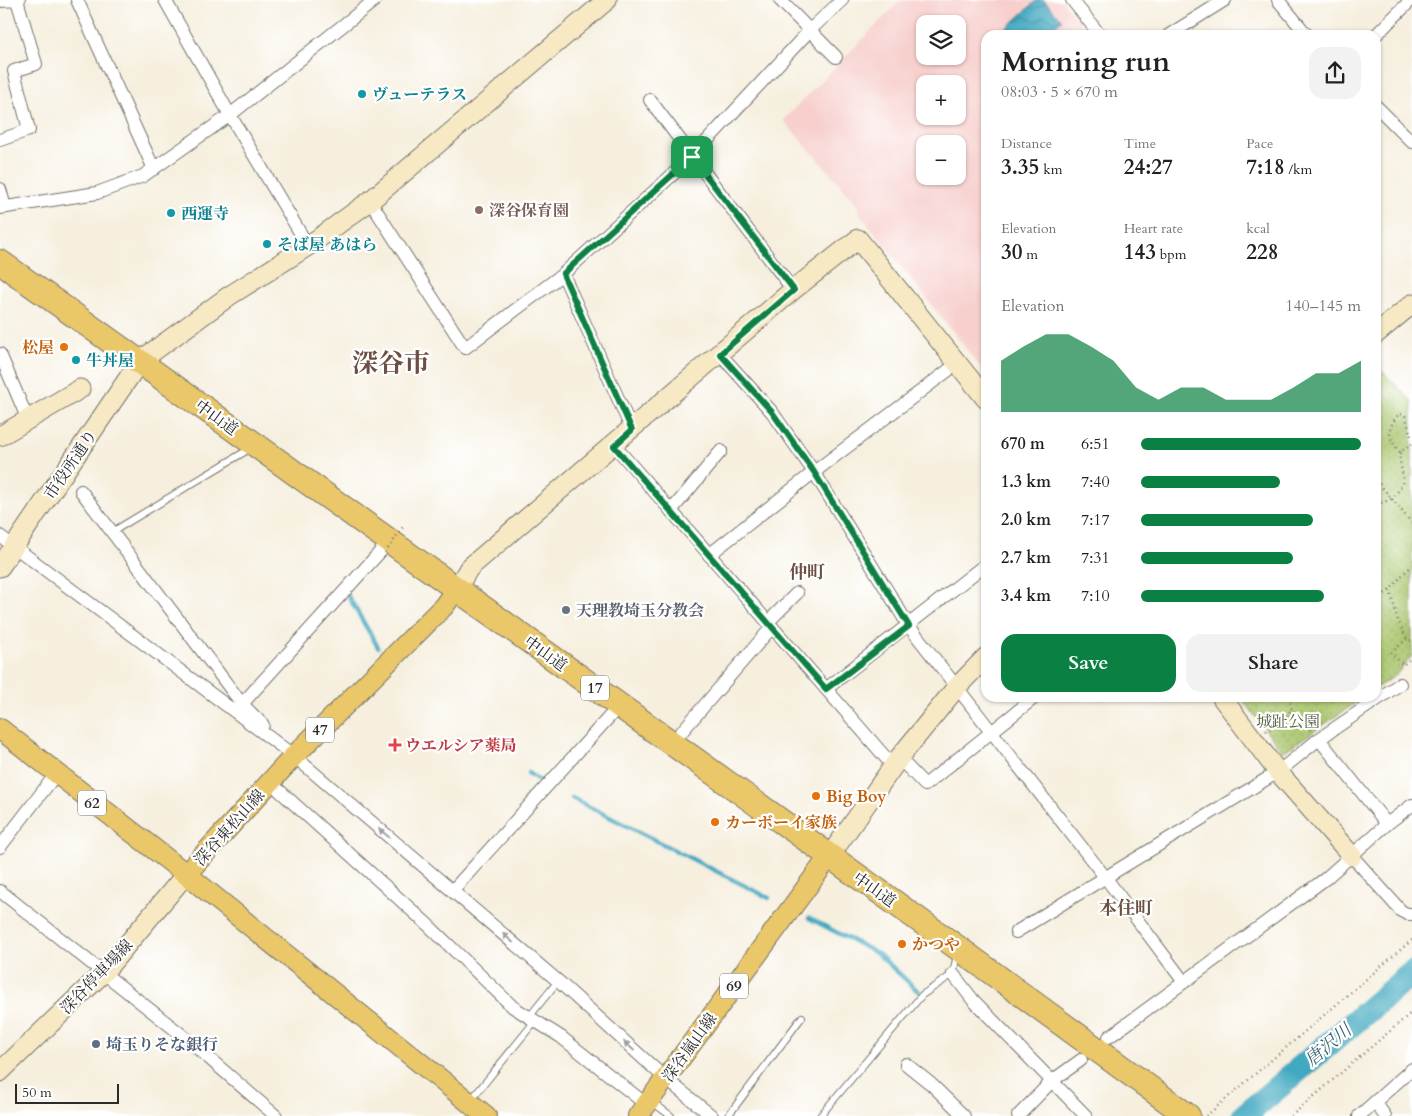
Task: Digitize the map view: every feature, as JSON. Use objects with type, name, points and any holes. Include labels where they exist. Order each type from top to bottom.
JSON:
[{"type":"highway","name":"中山道","points":[[0,262],[392,541],[958,948],[1188,1116]]},
{"type":"main road","name":"深谷東松山線","points":[[457,588],[444,606],[294,756],[186,874],[486,1116]]},
{"type":"main road","name":"62","points":[[0,729],[186,874]]},
{"type":"main road","name":"深谷嵐山線","points":[[645,1107],[829,857]]},
{"type":"street","points":[[0,1],[18,0],[36,64],[14,71],[29,130],[0,140]]},
{"type":"street","points":[[77,0],[154,169]]},
{"type":"street","points":[[165,0],[230,115],[308,246]]},
{"type":"street","points":[[0,189],[2,208],[97,194],[143,176],[230,115],[375,0]]},
{"type":"street","name":"市役所通り","points":[[0,567],[7,542],[140,361],[228,296],[308,246],[370,201],[607,0]]},
{"type":"street","points":[[780,0],[836,58]]},
{"type":"street","points":[[370,201],[465,348],[563,274],[692,157],[810,30],[842,0]]},
{"type":"street","points":[[1072,0],[1096,30]]},
{"type":"street","points":[[1177,30],[1225,0]]},
{"type":"street","points":[[1278,0],[1303,30]]},
{"type":"street","points":[[1381,30],[1411,0]]},
{"type":"street","points":[[650,100],[794,290]]},
{"type":"street","points":[[1381,111],[1412,142]]},
{"type":"street","points":[[457,588],[469,568],[614,446],[794,290],[858,239],[981,392]]},
{"type":"street","points":[[563,274],[632,430]]},
{"type":"street","points":[[1381,330],[1412,304]]},
{"type":"street","points":[[0,354],[28,420]]},
{"type":"street","points":[[720,354],[772,412],[814,472],[909,626],[1105,877],[1184,982]]},
{"type":"street","points":[[709,555],[958,362]]},
{"type":"street","points":[[0,436],[80,389]]},
{"type":"street","points":[[614,446],[826,689],[896,762],[924,785],[1029,702]]},
{"type":"street","points":[[671,511],[721,451]]},
{"type":"street","points":[[81,490],[242,704],[294,756]]},
{"type":"street","points":[[242,704],[392,541]]},
{"type":"street","points":[[7,542],[294,756],[453,890],[558,981],[666,1079],[712,1116]]},
{"type":"street","points":[[826,689],[981,568]]},
{"type":"street","points":[[672,743],[797,593]]},
{"type":"street","points":[[829,857],[896,762],[956,688],[981,662]]},
{"type":"street","points":[[1381,697],[1400,684]]},
{"type":"street","points":[[1225,702],[1278,772],[1400,912],[1412,914]]},
{"type":"street","points":[[1016,932],[1278,772],[1319,739],[1373,702]]},
{"type":"street","points":[[453,890],[619,706]]},
{"type":"street","points":[[1319,739],[1387,824]]},
{"type":"street","points":[[0,847],[56,774]]},
{"type":"street","points":[[270,782],[428,925],[513,1007],[561,1037],[645,1107]]},
{"type":"street","points":[[1110,1037],[1317,885],[1387,824],[1412,806]]},
{"type":"street","name":"深谷停車場線","points":[[0,1072],[104,972],[186,874]]},
{"type":"street","points":[[0,891],[182,1035],[276,1116]]},
{"type":"street","points":[[953,974],[973,1000],[1086,1116]]},
{"type":"street","points":[[1018,1116],[1052,1081],[1081,1060]]},
{"type":"street","points":[[906,1064],[931,1084],[964,1116]]},
{"type":"street","points":[[1359,1116],[1412,1070]]},
{"type":"street","points":[[1375,1102],[1385,1116]]},
{"type":"lane","points":[[112,532],[256,445]]},
{"type":"lane","points":[[820,1116],[922,995],[953,974],[958,948]]},
{"type":"lane","points":[[469,1102],[532,1019],[558,981]]},
{"type":"lane","points":[[728,1116],[802,1017]]},
{"type":"lane","points":[[645,1107],[671,1116]]},
{"type":"path","points":[[1400,452],[1392,443],[1390,433],[1392,423],[1400,414],[1405,415],[1412,440]]},
{"type":"path","points":[[1381,504],[1392,498],[1403,486],[1403,473],[1399,459],[1400,452],[1412,444]]},
{"type":"path","points":[[1381,486],[1412,523]]},
{"type":"path","points":[[1381,596],[1390,590],[1412,566]]},
{"type":"path","points":[[1390,590],[1398,621],[1407,639],[1412,641]]},
{"type":"path","points":[[1407,639],[1391,653],[1403,665],[1412,657]]},
{"type":"path","points":[[1289,702],[1292,710],[1319,739]]},
{"type":"path","points":[[1255,740],[1292,710]]},
{"type":"path","points":[[1206,1116],[1412,940]]},
{"type":"path","points":[[1291,1116],[1412,1012]]},
{"type":"shaded area","points":[[901,0],[1062,0],[1085,30],[981,30],[981,368],[860,214],[856,202],[783,120]]},
{"type":"green space","points":[[1381,370],[1412,401],[1412,656],[1395,676],[1381,685]]},
{"type":"green space","name":"城趾公園","points":[[1244,702],[1357,702],[1283,752]]},
{"type":"water","points":[[1037,0],[1044,0],[1062,20],[1051,30],[1004,30]]},
{"type":"waterway","points":[[348,596],[378,647]]},
{"type":"waterway","points":[[528,773],[543,783]]},
{"type":"waterway","points":[[572,798],[769,898]]},
{"type":"waterway","points":[[809,918],[878,954],[919,992]]},
{"type":"waterway","name":"唐沢川","points":[[1244,1116],[1412,973]]},
{"type":"place","name":"ヴューテラス","points":[[362,94]]},
{"type":"place","name":"深谷保育園","points":[[479,210]]},
{"type":"place","name":"西運寺","points":[[171,213]]},
{"type":"place","name":"そば屋 あはら","points":[[267,244]]},
{"type":"place","name":"松屋","points":[[64,347]]},
{"type":"place","name":"牛丼屋","points":[[76,360]]},
{"type":"place","name":"天理教埼玉分教会","points":[[566,610]]},
{"type":"place","name":"ウエルシア薬局","points":[[395,745]]},
{"type":"place","name":"Big Boy","points":[[816,796]]},
{"type":"place","name":"カーボーイ家族","points":[[715,822]]},
{"type":"place","name":"かつや","points":[[902,944]]},
{"type":"place","name":"埼玉りそな銀行","points":[[96,1044]]},
{"type":"district","name":"深谷市","points":[[391,363]]},
{"type":"district","name":"仲町","points":[[807,572]]},
{"type":"district","name":"本住町","points":[[1126,908]]},
{"type":"route","points":[[692,157],[794,290],[720,354],[772,412],[814,472],[909,626],[826,689],[614,446],[632,430],[563,274],[692,157]]}]
